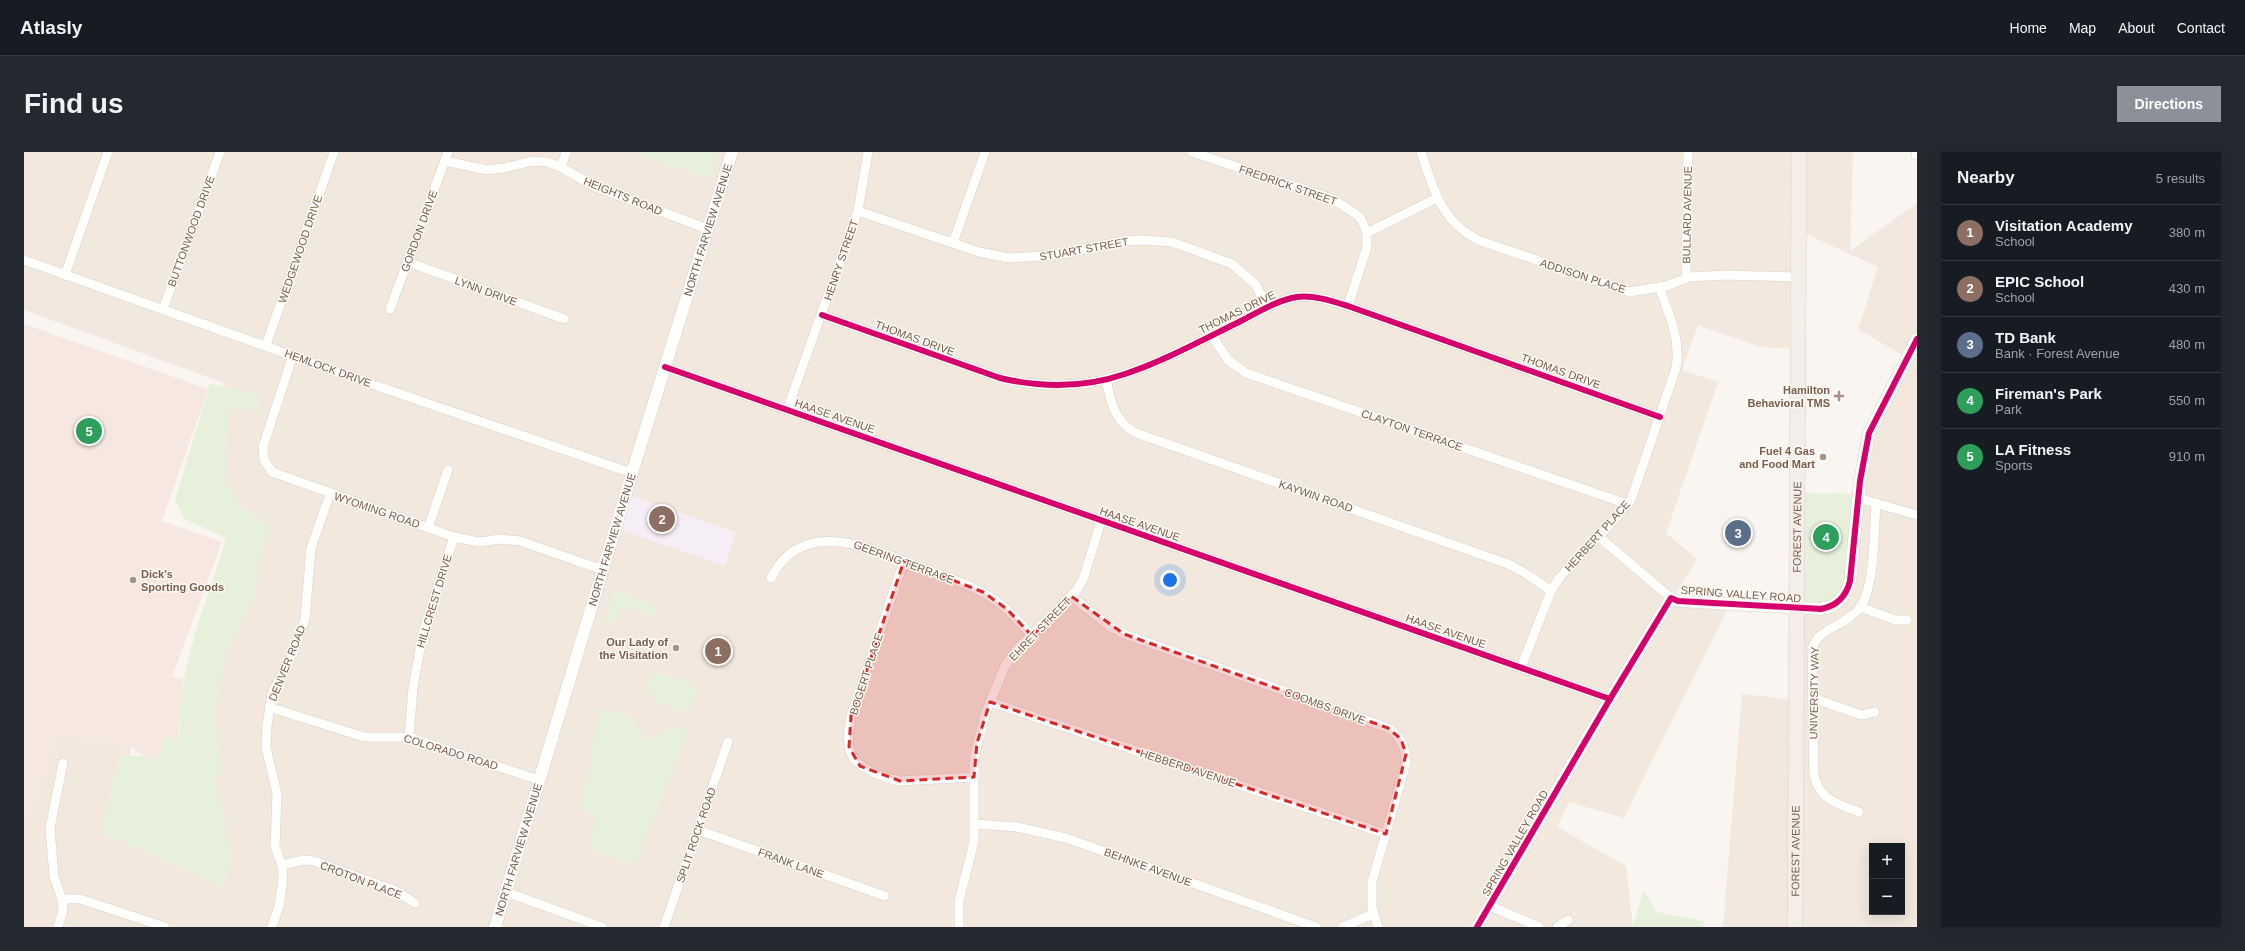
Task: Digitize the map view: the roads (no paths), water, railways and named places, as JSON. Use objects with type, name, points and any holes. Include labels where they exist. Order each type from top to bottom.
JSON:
[{"type":"main road","name":"FOREST AVENUE","points":[[1795,927],[1799,152]]},
{"type":"street","points":[[65,275],[108,152]]},
{"type":"street","name":"BUTTONWOOD DRIVE","points":[[163,309],[220,152]]},
{"type":"street","name":"WEDGEWOOD DRIVE","points":[[266,345],[334,152]]},
{"type":"street","points":[[561,167],[566,152]]},
{"type":"street","name":"NORTH FARVIEW AVENUE","points":[[495,927],[632,473],[732,152]]},
{"type":"street","name":"HENRY STREET","points":[[787,410],[858,211],[868,152]]},
{"type":"street","points":[[953,243],[984,152]]},
{"type":"street","name":"FREDRICK STREET","points":[[1192,152],[1333,199],[1360,217],[1367,233]]},
{"type":"street","name":"ADDISON PLACE","points":[[1420,152],[1437,198],[1448,217],[1457,227],[1478,240],[1629,292],[1659,287],[1686,278],[1724,275],[1799,277]]},
{"type":"street","name":"BULLARD AVENUE","points":[[1686,278],[1688,152]]},
{"type":"street","name":"HEIGHTS ROAD","points":[[446,156],[487,170],[504,168],[533,161],[547,162],[561,167],[595,187],[708,229]]},
{"type":"street","name":"GORDON DRIVE","points":[[390,309],[446,156]]},
{"type":"street","points":[[1348,306],[1368,246],[1367,233],[1437,198]]},
{"type":"street","name":"STUART STREET","points":[[858,211],[979,252],[1009,258],[1057,255],[1124,241],[1142,240],[1172,242],[1232,264],[1256,285],[1267,308]]},
{"type":"street","name":"HEMLOCK DRIVE","points":[[24,260],[632,473]]},
{"type":"street","name":"LYNN DRIVE","points":[[408,262],[564,319]]},
{"type":"street","name":"HERBERT PLACE","points":[[1521,667],[1551,591],[1560,577],[1599,537],[1631,500],[1676,368],[1678,346],[1676,334],[1659,287]]},
{"type":"street","name":"THOMAS DRIVE","points":[[822,315],[1000,378],[1020,383],[1058,386],[1106,379],[1138,369],[1282,301],[1298,297],[1317,298],[1348,306],[1660,416]]},
{"type":"street","name":"CLAYTON TERRACE","points":[[1212,335],[1228,360],[1246,373],[1627,504]]},
{"type":"street","name":"SPRING VALLEY ROAD","points":[[1477,927],[1610,699],[1671,598],[1678,601],[1797,608],[1834,607],[1848,589],[1858,498],[1866,447],[1871,428],[1917,339]]},
{"type":"street","name":"WYOMING ROAD","points":[[293,355],[263,447],[264,460],[267,467],[278,475],[454,537],[480,542],[501,539],[520,541],[603,570]]},
{"type":"street","name":"HAASE AVENUE","points":[[665,367],[1610,699]]},
{"type":"street","name":"KAYWIN ROAD","points":[[1106,379],[1115,414],[1124,425],[1136,433],[1508,564],[1525,573],[1551,591]]},
{"type":"street","points":[[428,528],[448,470]]},
{"type":"street","name":"DENVER ROAD","points":[[272,927],[282,893],[282,865],[275,847],[274,837],[277,794],[266,747],[269,707],[278,679],[294,651],[303,626],[308,601],[311,548],[330,494]]},
{"type":"street","points":[[1858,498],[1917,515]]},
{"type":"street","name":"UNIVERSITY WAY","points":[[1859,812],[1827,799],[1816,783],[1814,775],[1814,643],[1823,632],[1845,622],[1860,607],[1869,584],[1876,503]]},
{"type":"street","name":"EHRET STREET","points":[[959,927],[959,902],[971,858],[976,824],[974,777],[977,743],[990,702],[1005,666],[1018,648],[1032,636],[1071,596],[1083,580],[1101,521]]},
{"type":"street","name":"HILLCREST DRIVE","points":[[409,737],[412,688],[422,632],[454,537]]},
{"type":"street","points":[[1599,537],[1671,598]]},
{"type":"street","name":"GEERING TERRACE","points":[[771,578],[783,560],[811,544],[823,541],[857,544],[983,592],[1007,610],[1032,636]]},
{"type":"street","name":"BOGERT PLACE","points":[[904,561],[851,716],[849,747],[851,754],[860,766],[890,780],[900,781],[974,777]]},
{"type":"street","name":"COOMBS DRIVE","points":[[1071,596],[1108,625],[1124,634],[1381,726],[1395,733],[1404,746],[1406,763],[1372,882],[1371,895],[1373,914],[1378,927]]},
{"type":"street","points":[[1860,607],[1895,620],[1907,620]]},
{"type":"street","points":[[1813,698],[1861,715],[1875,712]]},
{"type":"street","name":"HEBBERD AVENUE","points":[[990,702],[1386,834]]},
{"type":"street","name":"COLORADO ROAD","points":[[269,707],[364,736],[409,737],[540,780]]},
{"type":"street","name":"SPLIT ROCK ROAD","points":[[664,927],[728,742]]},
{"type":"street","points":[[58,927],[63,910],[62,899],[54,877],[50,828],[63,763]]},
{"type":"street","name":"BEHNKE AVENUE","points":[[976,824],[1017,827],[1066,838],[1289,923],[1316,927]]},
{"type":"street","name":"FRANK LANE","points":[[698,830],[885,896]]},
{"type":"street","name":"CROTON PLACE","points":[[282,865],[304,860],[314,861],[396,891],[414,903]]},
{"type":"street","points":[[506,892],[602,927]]},
{"type":"street","points":[[62,899],[80,899],[165,927]]},
{"type":"street","points":[[1490,906],[1539,927]]},
{"type":"street","points":[[1343,927],[1373,914]]},
{"type":"street","points":[[1557,927],[1568,920]]},
{"type":"place","name":"Hamilton Behavioral TMS","points":[[1839,396]]},
{"type":"place","name":"LA Fitness","points":[[89,431]]},
{"type":"place","name":"Fuel 4 Gas and Food Mart","points":[[1823,457]]},
{"type":"place","name":"EPIC School","points":[[662,519]]},
{"type":"place","name":"TD Bank","points":[[1738,533]]},
{"type":"place","name":"Fireman's Park","points":[[1826,537]]},
{"type":"place","name":"Dick's Sporting Goods","points":[[133,580]]},
{"type":"place","name":"Our Lady of the Visitation","points":[[676,648]]},
{"type":"place","name":"Visitation Academy","points":[[718,651]]}]
